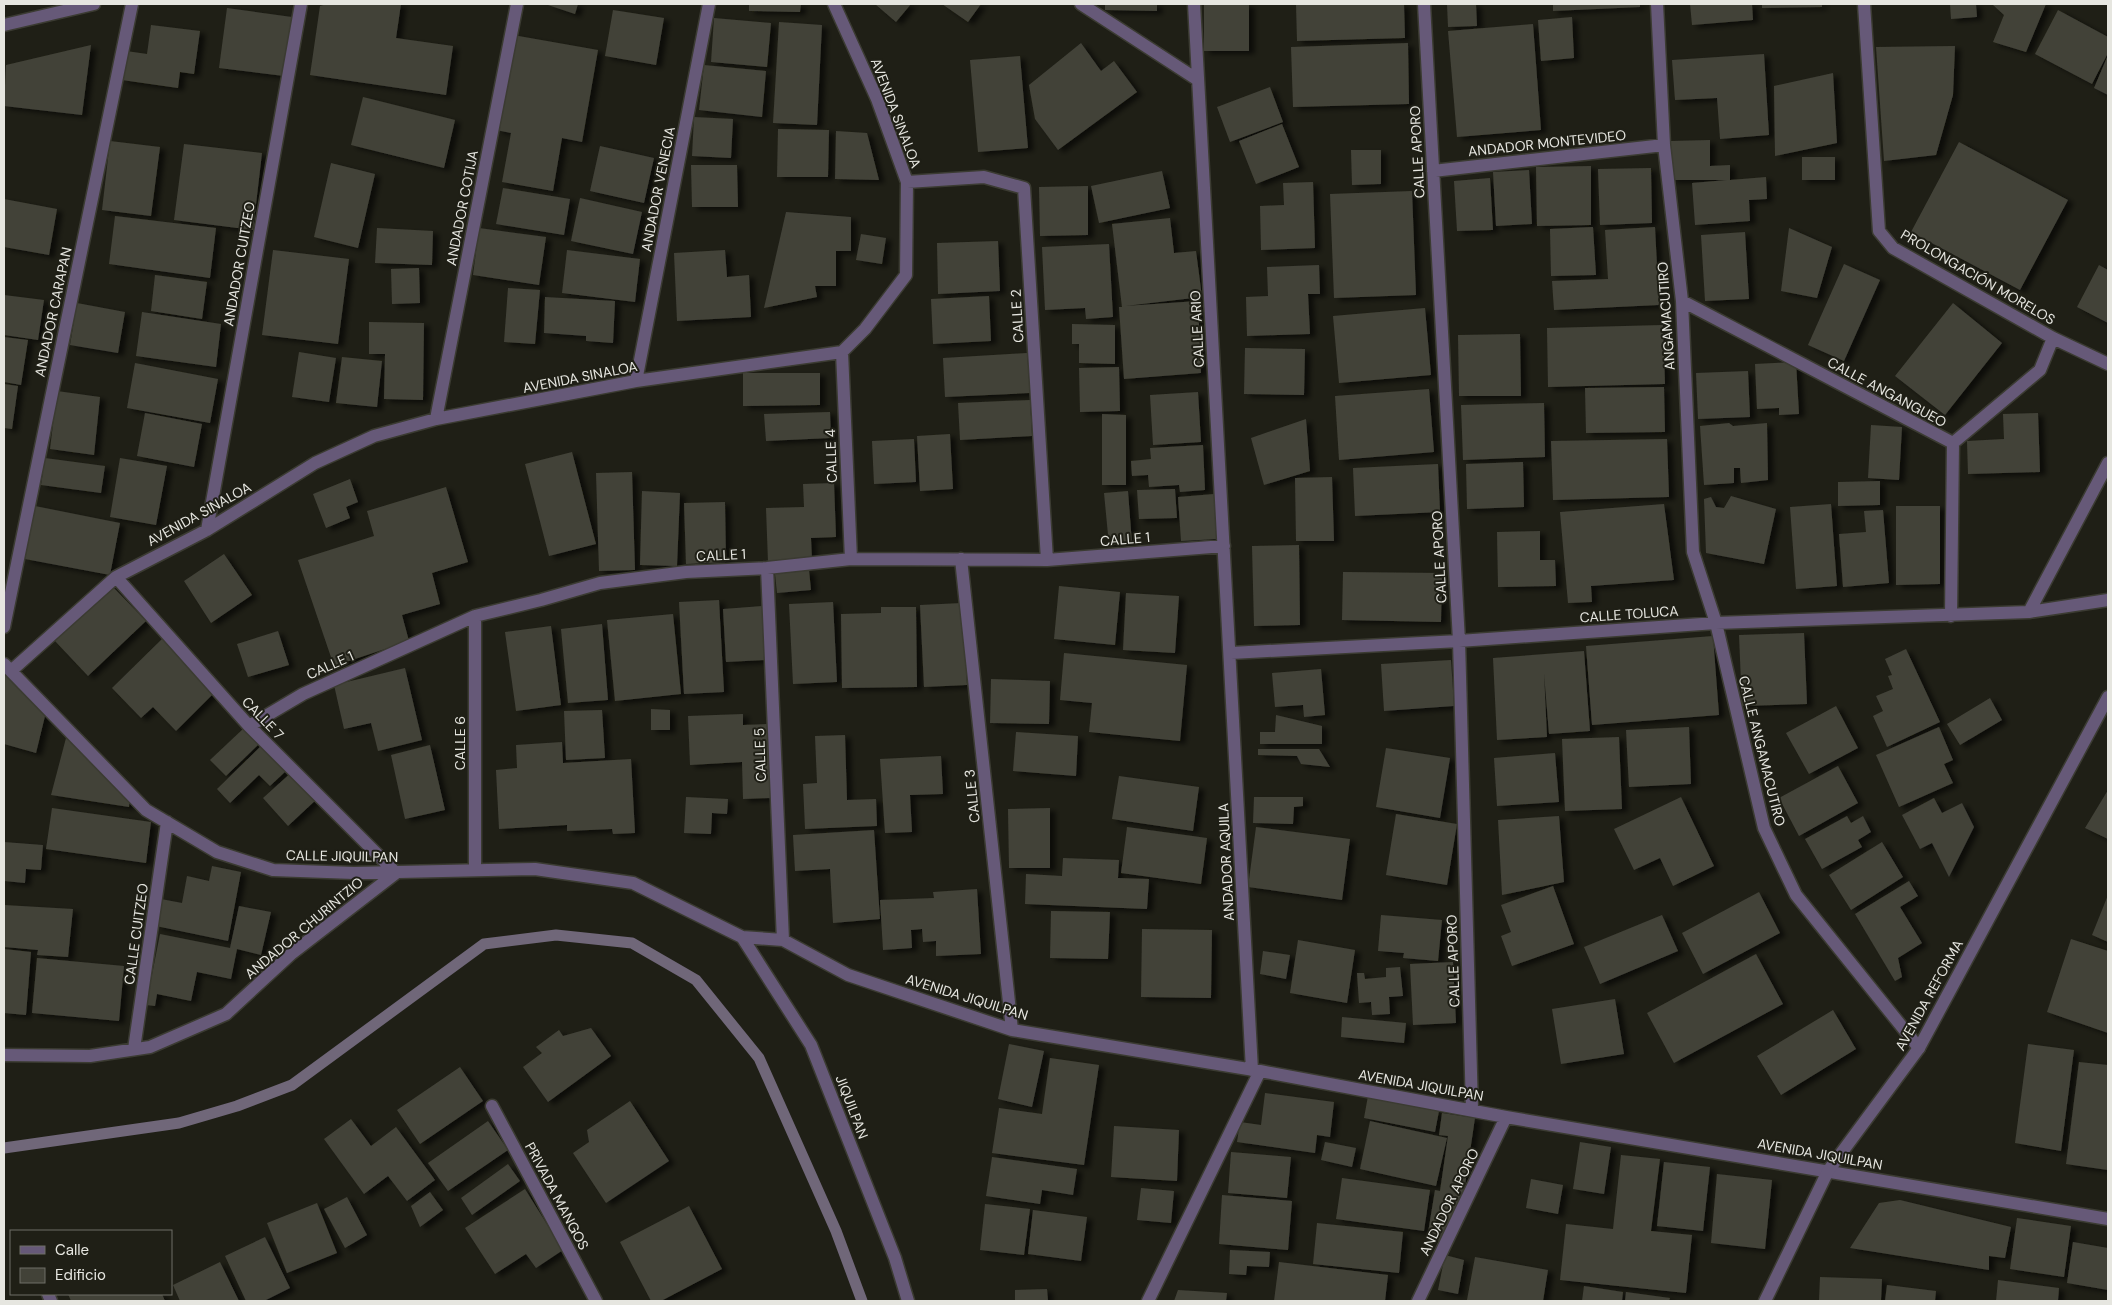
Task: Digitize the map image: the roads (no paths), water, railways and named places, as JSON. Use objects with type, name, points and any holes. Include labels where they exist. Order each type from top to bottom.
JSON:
[{"type":"street","points":[[4,25],[94,4]]},
{"type":"street","name":"ANDADOR CARAPAN","points":[[4,627],[132,4]]},
{"type":"street","name":"ANDADOR CUITZEO","points":[[207,530],[301,4]]},
{"type":"street","name":"ANDADOR COTIJA","points":[[436,419],[517,4]]},
{"type":"street","name":"ANDADOR VENECIA","points":[[636,381],[709,4]]},
{"type":"street","name":"AVENIDA SINALOA","points":[[7,668],[116,577],[207,530],[315,463],[374,436],[436,419],[636,381],[842,352],[865,329],[906,275],[907,182],[877,99],[834,4]]},
{"type":"street","points":[[1081,4],[1198,80]]},
{"type":"street","name":"CALLE ARIO","points":[[1194,4],[1230,653]]},
{"type":"street","name":"CALLE APORO","points":[[1424,4],[1459,641],[1472,1109]]},
{"type":"street","name":"ANGAMACUTIRO","points":[[1657,4],[1664,145],[1682,301],[1693,552],[1716,623]]},
{"type":"street","name":"PROLONGACIÓN MORELOS","points":[[1864,4],[1879,231],[1893,248],[2053,338],[2108,364]]},
{"type":"street","name":"ANDADOR MONTEVIDEO","points":[[1433,171],[1664,145]]},
{"type":"street","name":"CALLE 2","points":[[907,182],[984,177],[1024,188],[1047,560]]},
{"type":"street","name":"CALLE ANGANGUEO","points":[[1682,301],[1953,443],[1951,616]]},
{"type":"street","points":[[1953,443],[2040,370],[2053,338]]},
{"type":"street","name":"CALLE 4","points":[[842,352],[851,558]]},
{"type":"street","points":[[2029,612],[2108,463]]},
{"type":"street","name":"CALLE 1","points":[[249,726],[302,694],[475,616],[541,600],[600,582],[686,572],[767,568],[851,558],[1047,560],[1224,546]]},
{"type":"street","name":"CALLE 3","points":[[960,559],[1012,1030]]},
{"type":"street","name":"CALLE 5","points":[[767,568],[783,940]]},
{"type":"street","name":"CALLE 7","points":[[116,577],[249,726],[396,872]]},
{"type":"street","name":"CALLE TOLUCA","points":[[1230,653],[1459,641],[1716,623],[2029,612],[2108,600]]},
{"type":"street","name":"CALLE 6","points":[[475,616],[475,870]]},
{"type":"street","name":"CALLE ANGAMACUTIRO","points":[[1716,623],[1764,828],[1796,895],[1920,1048]]},
{"type":"street","name":"ANDADOR AQUILA","points":[[1148,1301],[1256,1071],[1230,653]]},
{"type":"street","name":"CALLE JIQUILPAN","points":[[7,668],[146,810],[217,852],[273,870],[354,873],[535,869],[632,883],[742,937]]},
{"type":"street","name":"AVENIDA REFORMA","points":[[1765,1301],[1828,1171],[1920,1048],[2108,697]]},
{"type":"street","name":"CALLE CUITZEO","points":[[134,1049],[167,822]]},
{"type":"street","name":"ANDADOR CHURINTZIO","points":[[4,1055],[90,1056],[150,1047],[226,1014],[291,954],[396,872]]},
{"type":"street","name":"AVENIDA JIQUILPAN","points":[[742,937],[783,940],[848,975],[1012,1030],[1472,1109],[1506,1117],[2108,1219]]},
{"type":"street","name":"JIQUILPAN","points":[[742,937],[811,1046],[895,1258],[908,1301]]},
{"type":"street","name":"PRIVADA MANGOS","points":[[492,1106],[596,1301]]},
{"type":"street","name":"ANDADOR APORO","points":[[1418,1301],[1506,1117]]},
{"type":"waterway","points":[[4,1148],[179,1123],[237,1106],[292,1085],[484,944],[556,935],[632,943],[696,980],[759,1058],[836,1231],[862,1301]]}]
